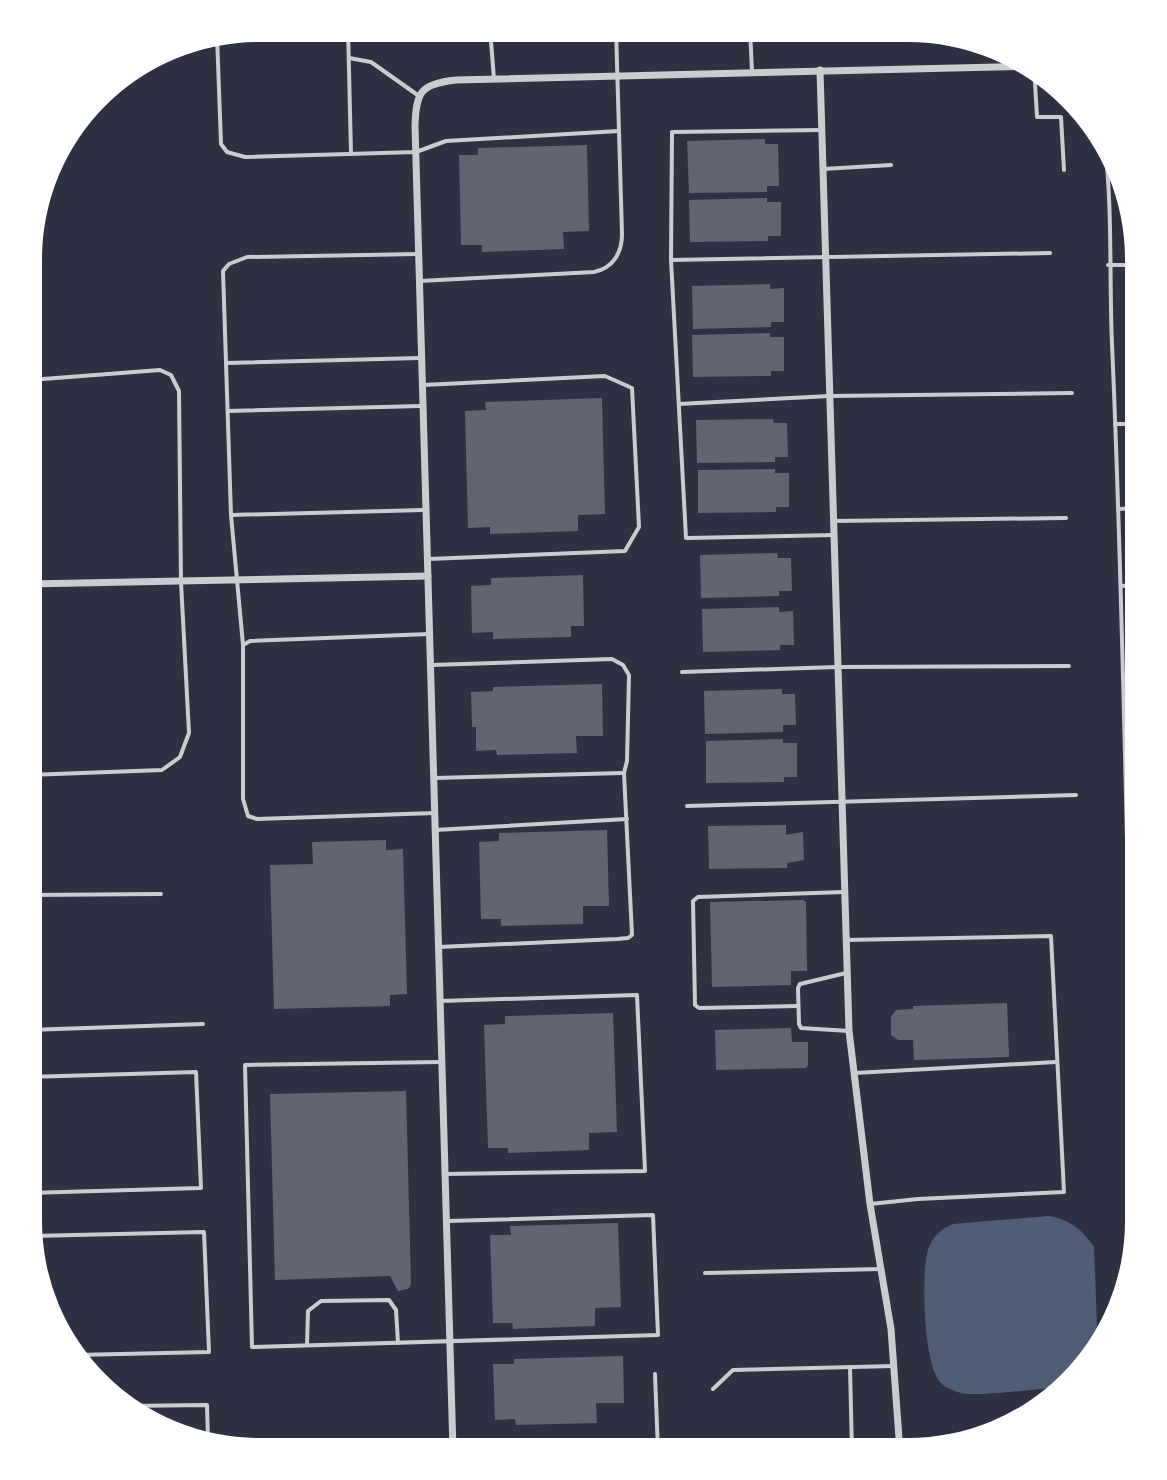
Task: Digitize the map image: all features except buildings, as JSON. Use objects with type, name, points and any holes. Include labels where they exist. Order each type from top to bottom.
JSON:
[{"type":"street","points":[[453,1438],[416,152],[416,112],[422,92],[444,81],[1008,67]]},
{"type":"street","points":[[820,70],[849,1031],[894,1366],[899,1438]]},
{"type":"street","points":[[42,584],[428,576]]},
{"type":"lane","points":[[348,42],[351,154]]},
{"type":"lane","points":[[491,42],[494,79]]},
{"type":"lane","points":[[420,281],[594,272],[608,266],[622,243],[616,42]]},
{"type":"lane","points":[[751,42],[752,72]]},
{"type":"lane","points":[[217,46],[221,138],[227,152],[245,157],[416,152],[446,141],[619,131]]},
{"type":"lane","points":[[349,58],[371,62],[422,92]]},
{"type":"lane","points":[[1036,84],[1037,117],[1061,117],[1064,170]]},
{"type":"lane","points":[[822,130],[672,132],[671,260],[686,538],[834,535]]},
{"type":"lane","points":[[823,169],[891,165]]},
{"type":"lane","points":[[1108,174],[1108,265],[1125,750]]},
{"type":"lane","points":[[671,260],[1050,253]]},
{"type":"lane","points":[[419,254],[247,257],[229,264],[223,271],[231,515],[243,645],[243,799],[248,816],[257,819],[435,813]]},
{"type":"lane","points":[[1108,265],[1125,265]]},
{"type":"lane","points":[[226,363],[422,357]]},
{"type":"lane","points":[[42,379],[160,370],[176,380],[179,391],[181,582],[189,733],[180,757],[162,770],[42,775]]},
{"type":"lane","points":[[423,385],[605,376],[632,388],[639,527],[625,551],[428,559]]},
{"type":"lane","points":[[679,404],[830,396],[1072,393]]},
{"type":"lane","points":[[228,411],[423,406]]},
{"type":"lane","points":[[1115,424],[1125,424]]},
{"type":"lane","points":[[1118,509],[1125,509]]},
{"type":"lane","points":[[231,515],[426,510]]},
{"type":"lane","points":[[833,521],[1066,518]]},
{"type":"lane","points":[[1121,586],[1125,586]]},
{"type":"lane","points":[[243,645],[250,641],[430,634]]},
{"type":"lane","points":[[431,665],[612,659],[623,665],[629,675],[624,773],[632,935],[628,938],[439,947]]},
{"type":"lane","points":[[682,672],[837,667],[1069,666]]},
{"type":"lane","points":[[434,778],[624,773]]},
{"type":"lane","points":[[687,806],[1076,795]]},
{"type":"lane","points":[[435,830],[627,819]]},
{"type":"lane","points":[[798,1006],[699,1008],[695,1005],[693,901],[698,897],[844,892]]},
{"type":"lane","points":[[42,895],[161,894]]},
{"type":"lane","points":[[845,940],[1051,936],[1064,1192],[870,1204]]},
{"type":"lane","points":[[846,973],[800,984],[798,1006],[801,1028],[849,1031]]},
{"type":"lane","points":[[440,1001],[637,995],[645,1171],[445,1174]]},
{"type":"lane","points":[[42,1030],[203,1024]]},
{"type":"lane","points":[[442,1062],[245,1065],[252,1347],[658,1335],[653,1215],[446,1221]]},
{"type":"lane","points":[[853,1073],[1056,1062]]},
{"type":"lane","points":[[42,1077],[196,1072],[201,1188],[42,1193]]},
{"type":"lane","points":[[43,1236],[204,1232],[209,1352],[88,1355]]},
{"type":"lane","points":[[705,1273],[882,1269]]},
{"type":"lane","points":[[307,1345],[308,1311],[321,1301],[389,1300],[396,1310],[398,1343]]},
{"type":"lane","points":[[713,1389],[733,1370],[894,1366]]},
{"type":"lane","points":[[850,1367],[852,1438]]},
{"type":"lane","points":[[655,1374],[658,1438]]},
{"type":"lane","points":[[145,1406],[207,1405],[208,1432]]},
{"type":"water","points":[[1049,1216],[1075,1226],[1094,1247],[1097,1327],[1062,1375],[1046,1388],[962,1393],[941,1383],[935,1373],[925,1319],[926,1262],[932,1241],[953,1224]]}]
